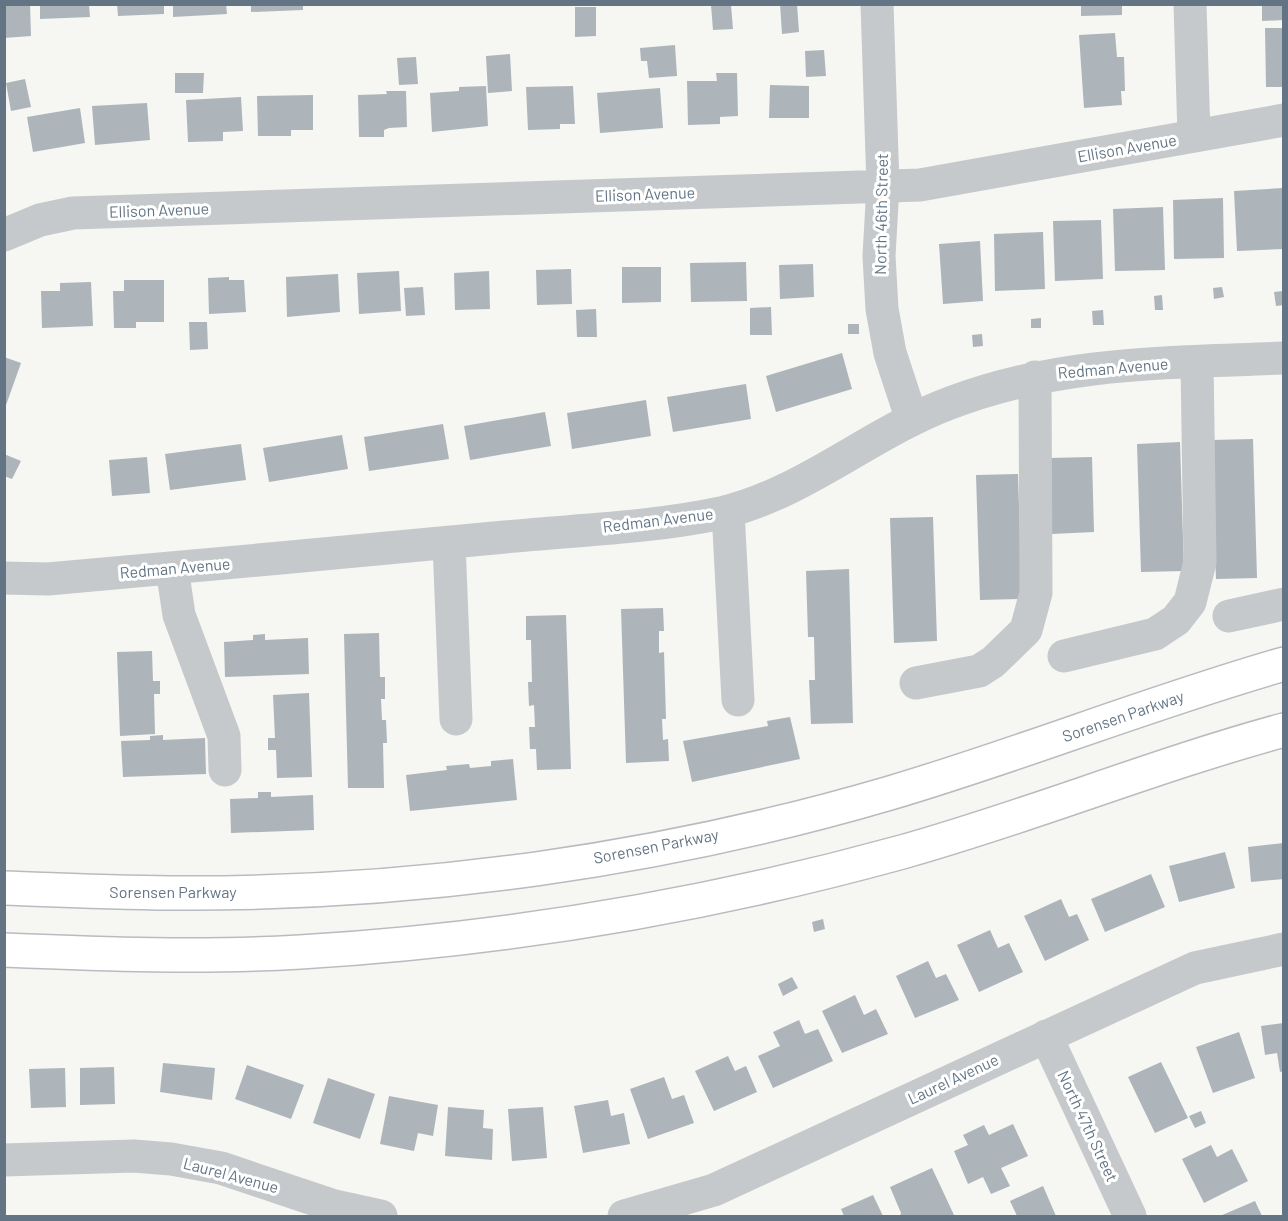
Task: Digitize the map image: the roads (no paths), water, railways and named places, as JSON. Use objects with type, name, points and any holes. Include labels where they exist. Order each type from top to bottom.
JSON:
[{"type":"main road","name":"Sorensen Parkway","points":[[4,888],[183,893],[349,887],[462,877],[630,852],[794,817],[888,793],[1284,664]]},
{"type":"main road","points":[[4,950],[100,954],[297,952],[446,940],[635,912],[715,898],[902,852],[996,824],[1231,744],[1284,730]]},
{"type":"street","name":"North 46th Street","points":[[877,4],[884,186],[879,256],[882,309],[890,353],[912,420]]},
{"type":"street","points":[[1190,4],[1194,136]]},
{"type":"street","name":"Ellison Avenue","points":[[4,235],[40,220],[73,213],[920,185],[1284,120]]},
{"type":"street","name":"Redman Avenue","points":[[4,578],[48,579],[449,543],[661,521],[728,510],[766,499],[812,477],[912,420],[958,400],[1035,377],[1076,369],[1284,358]]},
{"type":"street","points":[[1064,656],[1155,634],[1176,620],[1190,602],[1200,562],[1197,362]]},
{"type":"street","points":[[916,683],[979,671],[993,662],[1026,630],[1036,593],[1035,377]]},
{"type":"street","points":[[728,510],[738,700]]},
{"type":"street","points":[[449,543],[456,720]]},
{"type":"street","points":[[172,568],[179,615],[224,736],[225,770]]},
{"type":"street","points":[[1229,616],[1284,604]]},
{"type":"street","name":"Laurel Avenue","points":[[624,1216],[714,1190],[1195,968],[1284,949]]},
{"type":"street","name":"North 47th Street","points":[[1046,1036],[1130,1216]]},
{"type":"street","name":"Laurel Avenue","points":[[4,1160],[134,1156],[171,1159],[220,1168],[331,1205],[381,1216]]}]
